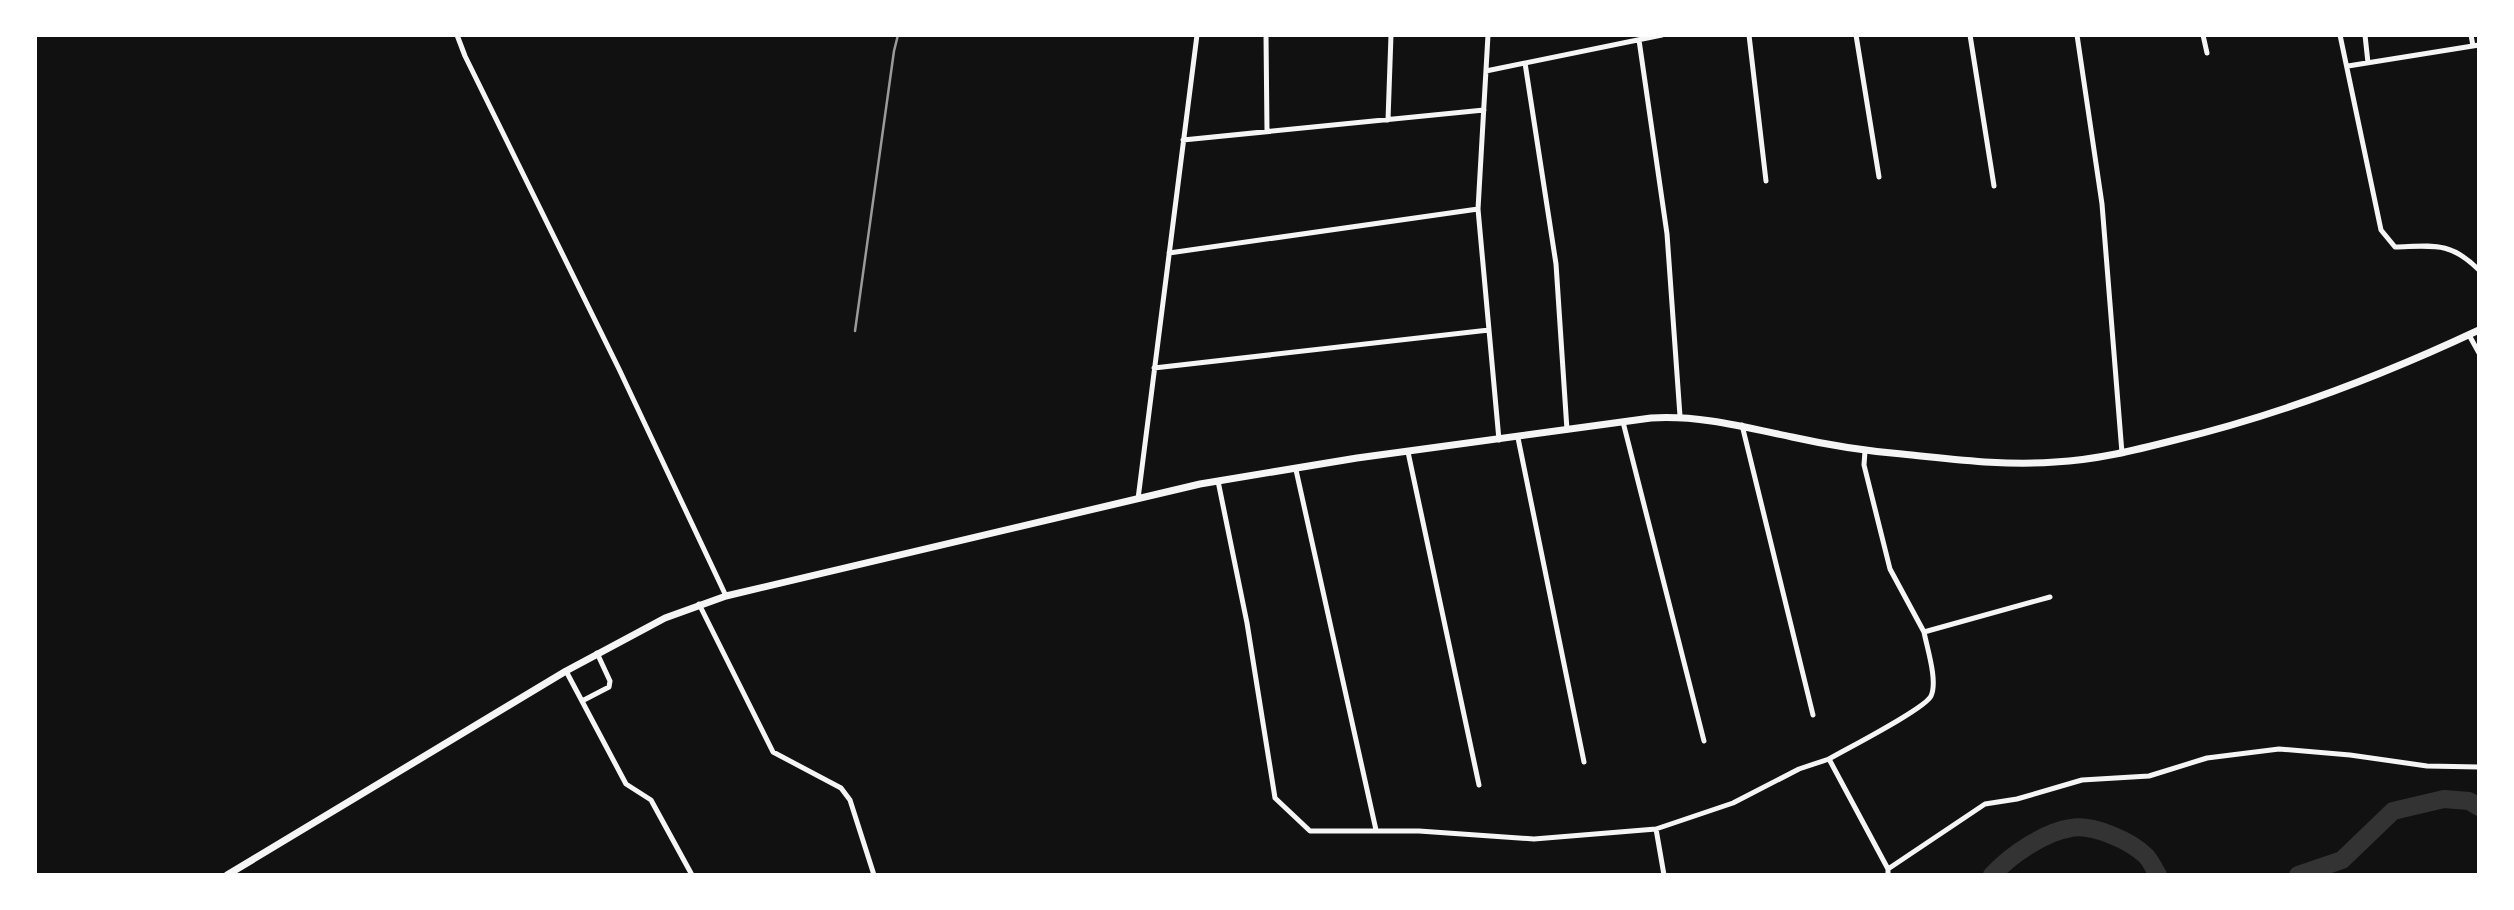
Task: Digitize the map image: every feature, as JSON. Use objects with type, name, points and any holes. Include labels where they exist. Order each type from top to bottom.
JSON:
[{"type":"main road","points":[[227,875],[597,653],[665,618],[726,596],[1218,481],[1408,452],[1680,416],[1742,425],[1865,451],[1994,464],[2059,462],[2122,453],[2287,409],[2479,330]]},
{"type":"street","points":[[457,35],[726,596]]},
{"type":"street","points":[[1138,499],[1197,35]]},
{"type":"street","points":[[1266,35],[1267,132]]},
{"type":"street","points":[[1388,120],[1391,35]]},
{"type":"street","points":[[1488,35],[1478,209],[1499,440]]},
{"type":"street","points":[[1486,71],[1662,35]]},
{"type":"street","points":[[1749,35],[1766,181]]},
{"type":"street","points":[[1856,35],[1879,177]]},
{"type":"street","points":[[1970,35],[1994,186]]},
{"type":"street","points":[[2077,35],[2102,204],[2122,453]]},
{"type":"street","points":[[2203,35],[2207,53]]},
{"type":"street","points":[[2340,35],[2381,230],[2395,247],[2446,247],[2465,257],[2479,270]]},
{"type":"street","points":[[2365,35],[2368,63]]},
{"type":"street","points":[[2348,66],[2476,46],[2471,35]]},
{"type":"street","points":[[1639,40],[1667,234],[1680,416]]},
{"type":"street","points":[[1525,63],[1556,264],[1567,430]]},
{"type":"street","points":[[1183,140],[1484,110]]},
{"type":"street","points":[[1169,253],[1478,209]]},
{"type":"street","points":[[1154,368],[1489,330]]},
{"type":"street","points":[[2469,335],[2479,353]]},
{"type":"street","points":[[1623,422],[1704,741]]},
{"type":"street","points":[[1742,425],[1813,715]]},
{"type":"street","points":[[1518,438],[1584,762]]},
{"type":"street","points":[[1218,481],[1247,623],[1275,797],[1310,831],[1419,831],[1534,839],[1656,829],[1733,803],[1799,769],[1829,759],[1917,710],[1931,697],[1933,678],[1924,632],[1890,569],[1864,465],[1865,451]]},
{"type":"street","points":[[1408,452],[1479,785]]},
{"type":"street","points":[[1296,470],[1376,831]]},
{"type":"street","points":[[1924,632],[2050,597]]},
{"type":"street","points":[[699,604],[773,752],[841,788],[850,800],[874,875]]},
{"type":"street","points":[[582,701],[609,687],[610,681],[597,653]]},
{"type":"street","points":[[566,671],[625,784],[651,800],[692,875]]},
{"type":"street","points":[[1829,759],[1888,872],[1985,804],[2017,799],[2082,780],[2149,776],[2207,758],[2279,749],[2350,755],[2427,766],[2479,767]]},
{"type":"street","points":[[1656,829],[1664,875]]},
{"type":"waterway","points":[[2298,875],[2342,860],[2393,811],[2444,799],[2469,801],[2479,807]]},
{"type":"waterway","points":[[1992,875],[2018,852],[2039,839],[2061,830],[2080,827],[2100,831],[2131,845],[2148,858],[2158,875]]},
{"type":"railway","points":[[855,331],[898,35]]}]
